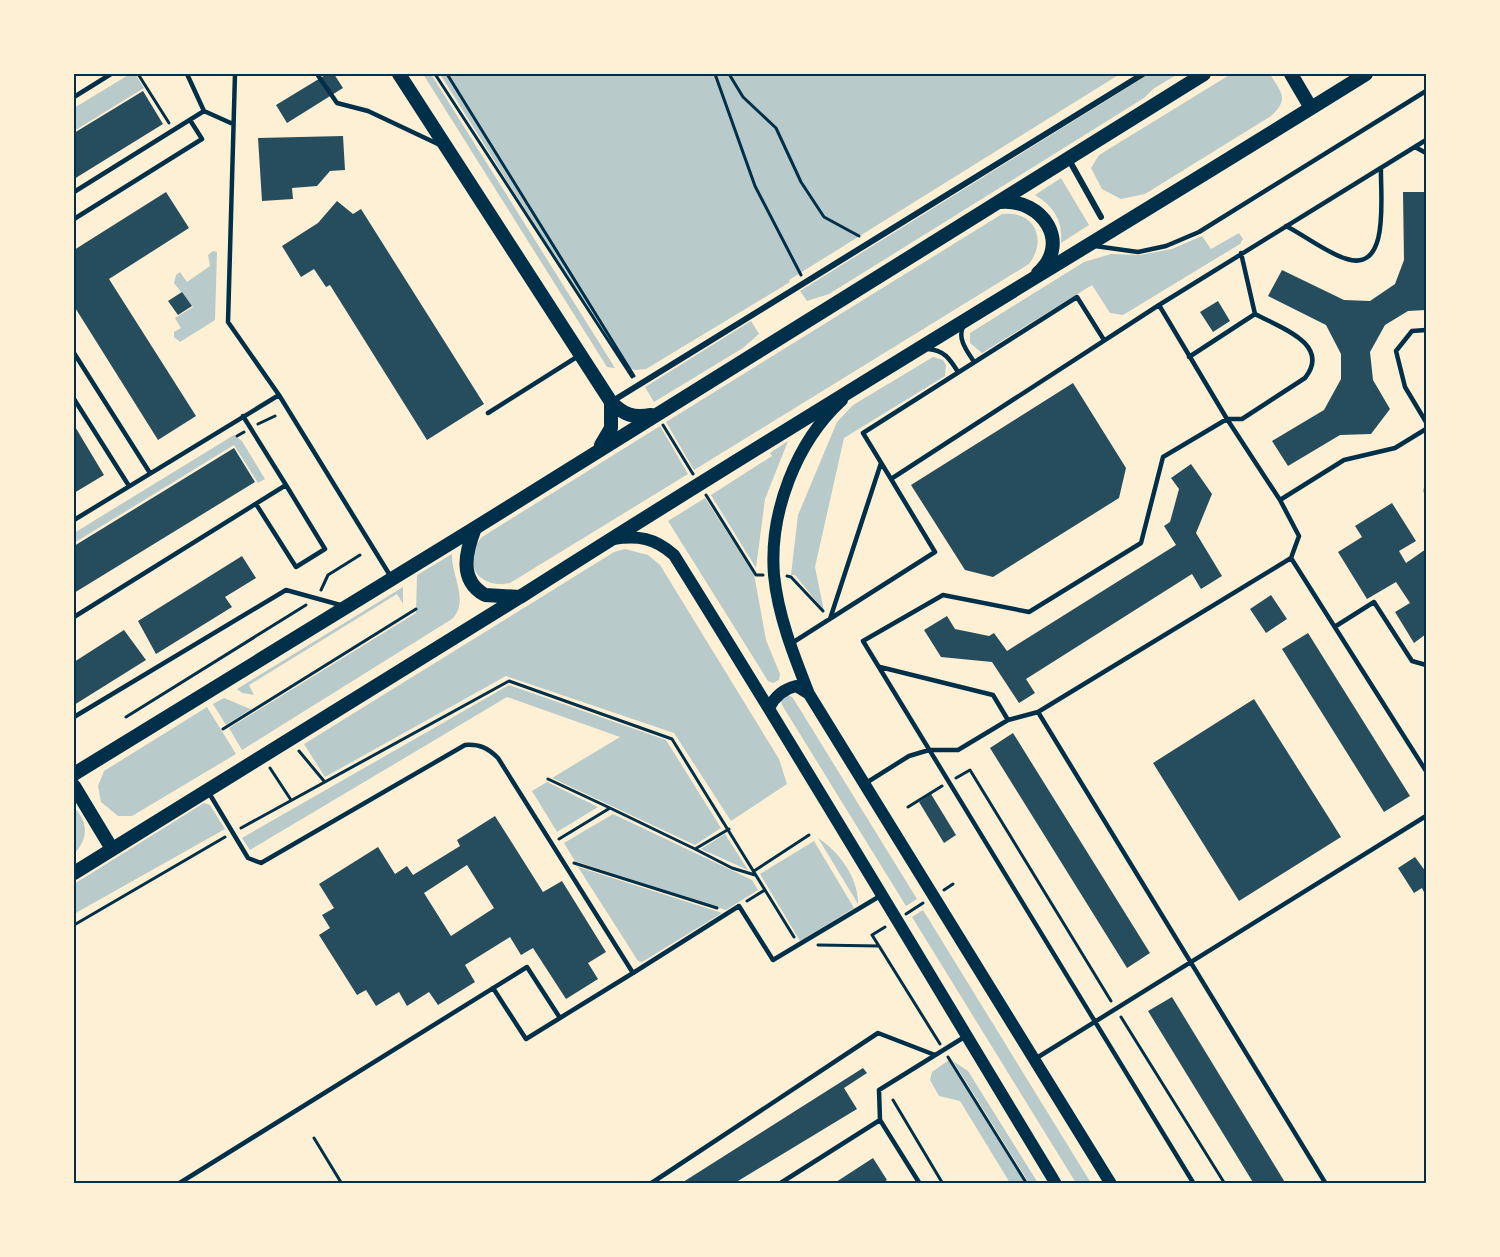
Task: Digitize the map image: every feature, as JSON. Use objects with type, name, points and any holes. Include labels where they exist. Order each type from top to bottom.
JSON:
[{"type":"main road","points":[[399,74],[444,147],[582,354],[611,402],[632,417],[656,414]]},
{"type":"main road","points":[[74,774],[475,528],[1204,74]]},
{"type":"main road","points":[[1291,74],[1311,108]]},
{"type":"main road","points":[[74,873],[862,382],[1090,245],[1366,74]]},
{"type":"main road","points":[[997,202],[1017,201],[1031,206],[1040,213],[1052,235],[1048,258],[1042,269],[1027,282]]},
{"type":"main road","points":[[862,382],[832,409],[798,457],[778,518],[774,576],[789,645],[809,694],[1111,1184]]},
{"type":"main road","points":[[597,450],[611,428],[611,402]]},
{"type":"main road","points":[[475,528],[466,561],[467,573],[473,584],[485,595],[520,597]]},
{"type":"main road","points":[[609,540],[633,536],[646,538],[662,544],[674,555],[770,708],[880,896],[1056,1184]]},
{"type":"main road","points":[[770,708],[773,700],[785,689],[796,686],[809,694]]},
{"type":"main road","points":[[74,786],[112,849]]},
{"type":"street","points":[[611,402],[1143,74]]},
{"type":"street","points":[[1068,159],[1101,217]]},
{"type":"lane","points":[[74,97],[111,74]]},
{"type":"lane","points":[[187,74],[204,111],[233,123]]},
{"type":"lane","points":[[235,74],[228,322],[279,394],[392,579]]},
{"type":"lane","points":[[317,74],[337,103],[368,111],[444,147]]},
{"type":"lane","points":[[1090,245],[1138,252],[1166,246],[1198,232],[1426,91]]},
{"type":"lane","points":[[74,192],[204,111]]},
{"type":"lane","points":[[74,219],[202,139],[190,120]]},
{"type":"lane","points":[[891,479],[1159,304],[1426,140]]},
{"type":"lane","points":[[1416,147],[1426,153]]},
{"type":"lane","points":[[1286,226],[1347,260],[1361,260],[1370,256],[1380,239],[1381,168]]},
{"type":"lane","points":[[1194,1184],[947,783],[863,641],[943,595],[1029,612],[1140,543],[1163,457],[1227,419],[1242,419],[1305,378],[1313,369],[1312,350],[1303,339],[1255,314],[1241,253]]},
{"type":"lane","points":[[789,645],[935,552],[863,433],[1077,297],[1104,340]]},
{"type":"lane","points":[[864,784],[909,756],[929,750],[958,750],[1008,720],[1038,712],[1291,558],[1299,536],[1280,500],[1227,419],[1159,304]]},
{"type":"lane","points":[[1189,357],[1255,314]]},
{"type":"lane","points":[[968,318],[960,332],[963,343],[974,362]]},
{"type":"lane","points":[[1426,330],[1412,331],[1396,351],[1406,387],[1426,422]]},
{"type":"lane","points":[[916,349],[940,350],[950,358],[958,372]]},
{"type":"lane","points":[[74,353],[150,473]]},
{"type":"lane","points":[[489,413],[582,354]]},
{"type":"lane","points":[[74,520],[279,394]]},
{"type":"lane","points":[[74,399],[129,486]]},
{"type":"lane","points":[[243,416],[325,549],[296,567],[256,504]]},
{"type":"lane","points":[[1280,500],[1344,460],[1395,448],[1426,429]]},
{"type":"lane","points":[[830,619],[881,463]]},
{"type":"lane","points":[[74,617],[286,485]]},
{"type":"lane","points":[[1291,558],[1426,771]]},
{"type":"lane","points":[[74,717],[286,590],[346,607]]},
{"type":"lane","points":[[1336,626],[1374,602],[1412,661],[1426,665]]},
{"type":"lane","points":[[880,667],[993,695],[1008,720]]},
{"type":"lane","points":[[1038,712],[1326,1184]]},
{"type":"lane","points":[[207,790],[248,858],[255,862],[268,862],[465,745],[477,745],[490,750],[498,758],[633,973]]},
{"type":"lane","points":[[1035,1059],[1426,816]]},
{"type":"lane","points":[[493,988],[526,1039],[739,906],[773,960],[880,896]]},
{"type":"lane","points":[[178,1184],[527,967],[560,1018]]},
{"type":"lane","points":[[650,1184],[878,1033],[935,1055]]},
{"type":"lane","points":[[920,1184],[880,1120],[879,1090],[966,1036]]},
{"type":"lane","points":[[779,1184],[880,1120]]},
{"type":"path","points":[[138,74],[170,124]]},
{"type":"path","points":[[435,74],[639,385]]},
{"type":"path","points":[[447,74],[639,385]]},
{"type":"path","points":[[715,74],[754,186],[793,263],[806,282]]},
{"type":"path","points":[[729,74],[743,97],[776,128],[801,182],[824,217],[857,235],[867,244]]},
{"type":"path","points":[[656,414],[756,575],[791,577],[830,619]]},
{"type":"path","points":[[126,717],[317,598],[328,575],[360,555]]},
{"type":"path","points":[[223,729],[416,609]]},
{"type":"path","points":[[74,925],[232,833],[509,681],[672,739],[765,890],[739,906]]},
{"type":"path","points":[[292,755],[299,751],[324,782]]},
{"type":"path","points":[[262,774],[279,764]]},
{"type":"path","points":[[270,768],[291,800]]},
{"type":"path","points":[[908,807],[970,770],[1225,1184]]},
{"type":"path","points":[[549,780],[732,868],[757,876]]},
{"type":"path","points":[[552,843],[610,808]]},
{"type":"path","points":[[695,849],[729,829]]},
{"type":"path","points":[[754,871],[810,835]]},
{"type":"path","points":[[561,859],[730,912]]},
{"type":"path","points":[[879,946],[1027,1184]]},
{"type":"path","points":[[893,1100],[943,1184]]},
{"type":"path","points":[[314,1138],[342,1184]]},
{"type":"shaded area","points":[[130,74],[135,74],[144,88],[74,131],[74,108]]},
{"type":"shaded area","points":[[423,74],[431,74],[615,368],[607,367]]},
{"type":"shaded area","points":[[440,74],[1120,74],[789,280],[790,282],[646,369],[635,370],[623,366]]},
{"type":"shaded area","points":[[1149,74],[1178,74],[1153,89],[1144,98],[829,294],[807,301],[800,291]]},
{"type":"shaded area","points":[[1231,74],[1270,74],[1282,95],[1277,110],[1271,116],[1145,194],[1121,199],[1102,189],[1091,168],[1099,155]]},
{"type":"shaded area","points":[[1061,178],[1089,225],[1061,243],[1056,214],[1035,195]]},
{"type":"shaded area","points":[[1002,214],[1022,217],[1030,221],[1035,228],[1037,245],[1035,255],[1029,264],[694,470],[666,422]]},
{"type":"shaded area","points":[[1239,233],[1243,239],[1240,244],[1123,315],[1110,313],[1092,285],[982,353],[970,343],[970,333],[1084,262],[1111,254],[1140,255],[1172,249],[1202,236],[1211,249]]},
{"type":"shaded area","points":[[213,251],[217,252],[215,320],[180,342],[174,337],[174,332],[181,328],[175,318],[193,307],[174,283],[176,275],[180,272],[187,282],[210,266],[208,255]]},
{"type":"shaded area","points":[[751,321],[759,334],[743,348],[654,402],[645,387]]},
{"type":"shaded area","points":[[933,357],[943,360],[946,365],[945,376],[844,438],[815,567],[824,611],[795,575],[791,575],[798,515],[837,422],[853,405]]},
{"type":"shaded area","points":[[660,426],[688,474],[510,583],[489,582],[476,572],[473,555],[482,537]]},
{"type":"shaded area","points":[[234,435],[242,441],[265,479],[258,483],[234,445],[74,543],[74,533]]},
{"type":"shaded area","points":[[788,441],[765,499],[756,568],[711,495],[772,456],[770,453]]},
{"type":"shaded area","points":[[705,498],[754,574],[766,640],[780,674],[779,680],[773,683],[768,681],[668,521]]},
{"type":"shaded area","points":[[625,549],[648,555],[660,565],[779,759],[787,784],[731,821],[674,733],[506,676],[325,777],[304,744],[614,552]]},
{"type":"shaded area","points":[[452,554],[460,596],[457,612],[452,619],[242,750],[229,728],[416,613],[417,575]]},
{"type":"shaded area","points":[[403,587],[403,604],[397,594],[249,685],[254,695],[242,693],[237,689]]},
{"type":"shaded area","points":[[509,685],[666,740],[721,828],[695,845],[552,778],[620,737],[507,697],[250,850],[242,838]]},
{"type":"shaded area","points":[[787,694],[793,698],[917,899],[906,906],[782,705],[781,701]]},
{"type":"shaded area","points":[[224,698],[251,709],[226,725],[213,704]]},
{"type":"shaded area","points":[[207,707],[236,754],[132,816],[118,816],[101,802],[98,786],[104,771]]},
{"type":"shaded area","points":[[547,782],[598,807],[557,832],[532,791]]},
{"type":"shaded area","points":[[204,803],[210,805],[225,829],[74,914],[74,884]]},
{"type":"shaded area","points":[[74,808],[82,819],[85,831],[82,843],[74,854]]},
{"type":"shaded area","points":[[613,814],[752,880],[758,890],[726,910],[575,861],[564,843]]},
{"type":"shaded area","points":[[725,834],[748,870],[701,849]]},
{"type":"shaded area","points":[[818,838],[833,850],[846,866],[855,885],[858,904]]},
{"type":"shaded area","points":[[814,841],[854,908],[800,941],[760,874]]},
{"type":"shaded area","points":[[578,867],[722,913],[642,962],[638,961]]},
{"type":"shaded area","points":[[923,910],[1091,1183],[1076,1183],[912,917]]},
{"type":"shaded area","points":[[949,1060],[1025,1183],[1010,1183],[960,1101],[939,1096],[930,1080],[932,1072]]},
{"type":"shaded area","points":[[953,1061],[968,1071],[1038,1183],[1029,1183]]},
{"type":"building","points":[[327,74],[334,74],[343,88],[287,123],[276,105]]},
{"type":"building","points":[[143,91],[163,124],[74,179],[74,133]]},
{"type":"building","points":[[343,136],[345,170],[330,171],[317,186],[292,188],[293,199],[262,201],[258,138]]},
{"type":"building","points":[[166,192],[189,228],[109,279],[196,416],[158,440],[74,306],[74,250]]},
{"type":"building","points":[[1403,192],[1426,192],[1426,310],[1408,311],[1385,325],[1370,352],[1373,380],[1390,409],[1371,434],[1340,435],[1288,466],[1272,441],[1324,410],[1341,379],[1341,354],[1326,325],[1268,296],[1282,270],[1344,300],[1370,301],[1395,284],[1404,260]]},
{"type":"building","points":[[337,201],[353,214],[361,209],[484,404],[427,440],[330,285],[326,287],[314,269],[301,277],[282,246],[318,223]]},
{"type":"building","points":[[182,292],[192,306],[178,315],[168,301]]},
{"type":"building","points":[[1218,301],[1230,321],[1213,332],[1200,312]]},
{"type":"building","points":[[1073,383],[1126,468],[1119,498],[993,577],[965,570],[911,485]]},
{"type":"building","points":[[74,425],[104,475],[74,493]]},
{"type":"building","points":[[234,448],[255,482],[74,593],[74,546]]},
{"type":"building","points":[[1191,464],[1212,494],[1196,533],[1222,576],[1201,589],[1192,574],[1026,679],[1035,693],[1019,703],[992,662],[941,657],[924,630],[947,616],[955,629],[989,636],[994,633],[1007,651],[1176,545],[1164,526],[1170,522],[1179,489],[1171,478]]},
{"type":"building","points":[[1392,503],[1416,541],[1399,551],[1406,563],[1426,549],[1426,634],[1414,643],[1395,612],[1410,603],[1396,582],[1367,599],[1338,552],[1362,537],[1355,526]]},
{"type":"building","points":[[242,556],[256,578],[225,597],[232,607],[156,654],[138,621]]},
{"type":"building","points":[[1271,595],[1287,619],[1266,633],[1250,609]]},
{"type":"building","points":[[124,630],[146,660],[74,705],[74,662]]},
{"type":"building","points":[[1308,633],[1410,796],[1384,812],[1282,649]]},
{"type":"building","points":[[1254,699],[1341,837],[1239,901],[1153,763]]},
{"type":"building","points":[[1013,733],[1150,953],[1127,968],[990,748]]},
{"type":"building","points":[[931,794],[956,835],[944,843],[919,802]]},
{"type":"building","points":[[495,816],[543,892],[562,881],[606,952],[588,963],[598,979],[566,999],[533,948],[521,955],[510,937],[465,965],[475,982],[438,1005],[429,992],[407,1006],[399,992],[376,1006],[366,990],[357,995],[319,935],[330,928],[322,915],[334,908],[319,884],[378,847],[395,874],[407,866],[413,875],[460,846],[457,840]],"holes":[[[467,865],[494,908],[451,936],[424,893]]]},
{"type":"building","points":[[1415,857],[1426,872],[1426,896],[1422,888],[1414,893],[1398,868]]},
{"type":"building","points":[[1172,997],[1286,1184],[1254,1184],[1148,1011]]},
{"type":"building","points":[[863,1068],[867,1073],[844,1088],[857,1109],[733,1184],[680,1184]]},
{"type":"building","points":[[873,1158],[887,1180],[881,1184],[833,1184]]}]
